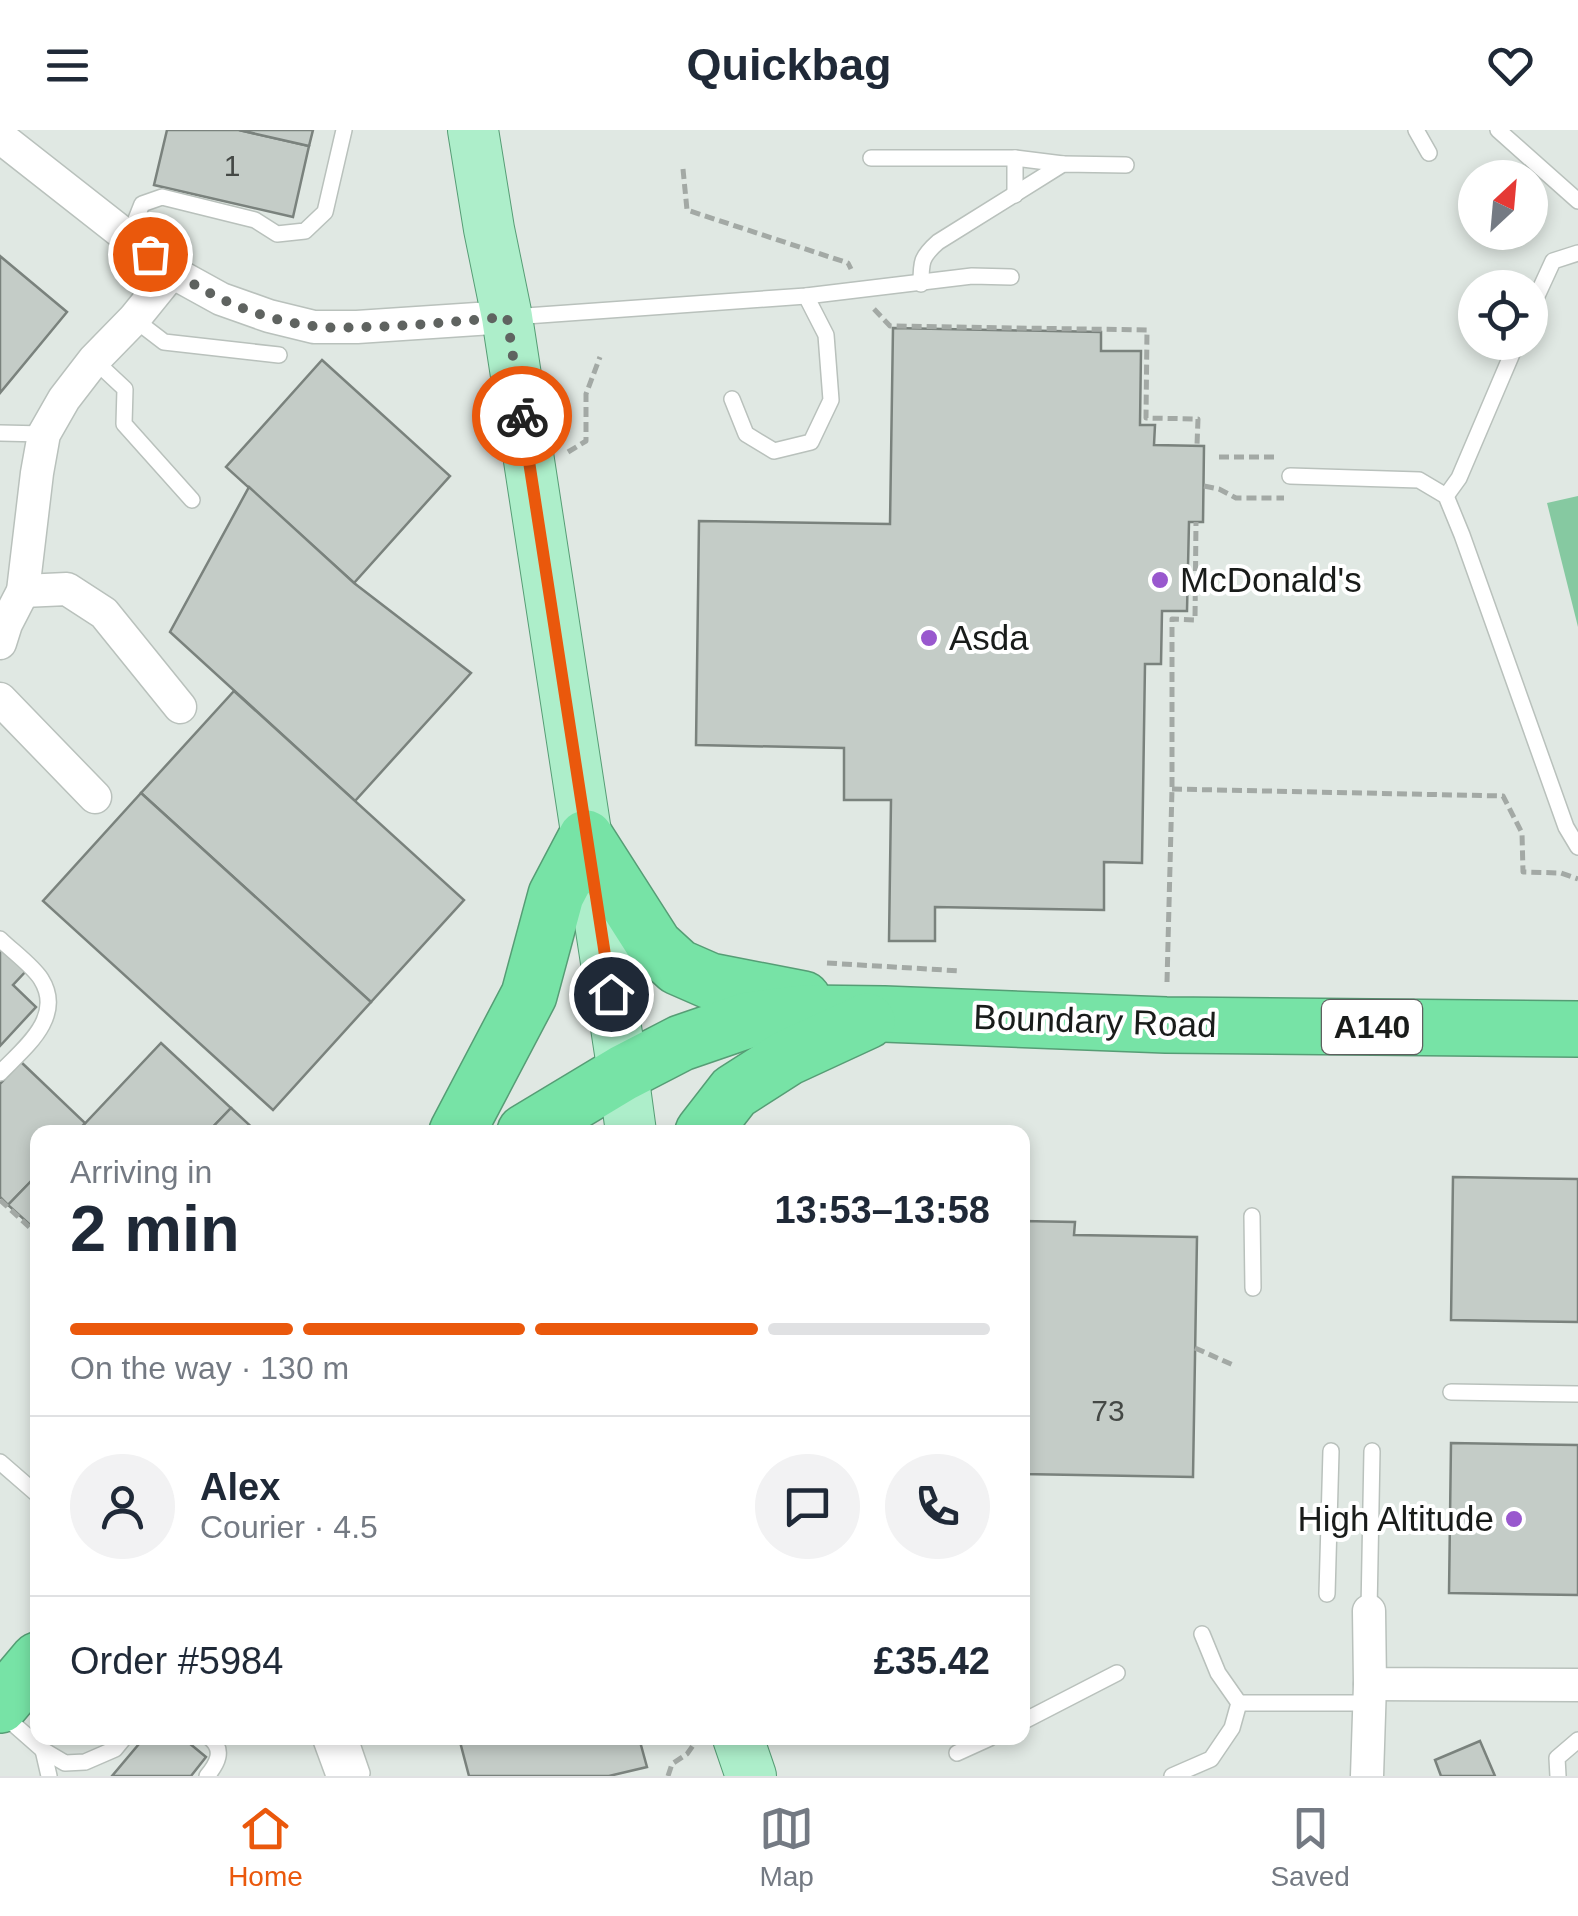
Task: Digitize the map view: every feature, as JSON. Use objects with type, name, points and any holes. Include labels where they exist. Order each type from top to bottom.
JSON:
[{"type":"highway","points":[[461,1125],[528,994],[556,895],[586,838],[655,946],[678,967],[710,981],[884,1014]]},
{"type":"highway","name":"Boundary Road","points":[[624,1072],[681,1043],[748,1020],[802,1013],[1166,1025],[1578,1028]]},
{"type":"highway","name":"A140","points":[[708,1125],[734,1092],[786,1058],[884,1014]]},
{"type":"highway","name":"A140","points":[[537,1125],[624,1072]]},
{"type":"highway","points":[[0,1705],[30,1669]]},
{"type":"main road","points":[[472,130],[507,317],[630,1125]]},
{"type":"main road","points":[[740,1745],[751,1776]]},
{"type":"street","points":[[0,137],[172,272],[221,298],[268,316],[314,327],[397,326],[507,317]]},
{"type":"street","points":[[0,643],[23,591],[44,434],[94,360],[134,320],[172,272]]},
{"type":"street","points":[[23,591],[67,589],[104,613],[180,707]]},
{"type":"street","points":[[0,700],[94,797]]},
{"type":"street","points":[[1367,1776],[1369,1611]]},
{"type":"street","points":[[1370,1693],[1578,1685]]},
{"type":"street","points":[[334,1745],[353,1774]]},
{"type":"lane","points":[[128,237],[142,204],[162,198],[255,220],[276,234],[305,231],[324,212],[344,130]]},
{"type":"lane","points":[[1498,130],[1578,201]]},
{"type":"lane","points":[[1416,131],[1429,153]]},
{"type":"lane","points":[[871,158],[1015,158],[1126,166]]},
{"type":"lane","points":[[1015,158],[1015,195]]},
{"type":"lane","points":[[921,284],[921,264],[926,252],[1063,164]]},
{"type":"lane","points":[[1548,270],[1552,261],[1578,253]]},
{"type":"lane","points":[[507,317],[864,291],[972,276],[1011,277]]},
{"type":"lane","points":[[732,398],[746,434],[774,451],[812,442],[831,400],[826,335],[806,296]]},
{"type":"lane","points":[[134,320],[164,342],[279,356]]},
{"type":"lane","points":[[94,360],[124,389],[124,424],[192,500]]},
{"type":"lane","points":[[1446,496],[1459,478],[1508,360]]},
{"type":"lane","points":[[0,433],[44,434]]},
{"type":"lane","points":[[1290,476],[1418,480],[1446,496],[1566,827],[1578,847]]},
{"type":"lane","points":[[0,940],[41,979],[50,1005],[42,1027],[0,1073]]},
{"type":"lane","points":[[1252,1216],[1253,1288]]},
{"type":"lane","points":[[1450,1392],[1578,1394]]},
{"type":"lane","points":[[1327,1594],[1331,1451]]},
{"type":"lane","points":[[1369,1611],[1372,1451]]},
{"type":"lane","points":[[0,1462],[30,1488]]},
{"type":"lane","points":[[1202,1634],[1218,1673],[1239,1703]]},
{"type":"lane","points":[[1030,1718],[1117,1674]]},
{"type":"lane","points":[[1239,1703],[1370,1693]]},
{"type":"lane","points":[[1172,1776],[1210,1759],[1232,1728],[1239,1703]]},
{"type":"lane","points":[[0,1713],[30,1739]]},
{"type":"lane","points":[[1558,1776],[1557,1758],[1578,1740]]},
{"type":"lane","points":[[37,1745],[65,1763],[85,1762],[118,1745]]},
{"type":"lane","points":[[207,1776],[216,1765],[217,1745]]},
{"type":"lane","points":[[351,1745],[353,1774]]},
{"type":"lane","points":[[957,1753],[975,1745]]},
{"type":"lane","points":[[43,1750],[48,1776]]},
{"type":"path","points":[[683,169],[687,210],[848,263],[878,315],[890,326],[1147,330],[1146,418],[1198,419],[1197,446]]},
{"type":"path","points":[[531,473],[586,441],[586,394],[600,357]]},
{"type":"path","points":[[1166,1025],[1172,619],[1195,620],[1196,522]]},
{"type":"path","points":[[1172,788],[1503,796],[1522,833],[1523,872],[1562,873],[1578,879]]},
{"type":"path","points":[[812,962],[960,971]]},
{"type":"path","points":[[0,1200],[30,1228]]},
{"type":"path","points":[[1195,1348],[1234,1365]]},
{"type":"path","points":[[668,1776],[672,1764],[693,1745]]},
{"type":"green space","points":[[1578,496],[1578,627],[1547,503]]},
{"type":"building","points":[[167,130],[239,130],[309,146],[293,217],[154,185]]},
{"type":"building","points":[[239,130],[313,130],[309,146]]},
{"type":"building","points":[[0,256],[67,312],[0,393]]},
{"type":"building","name":"Asda","points":[[893,328],[1101,332],[1101,351],[1141,351],[1140,425],[1155,425],[1154,445],[1204,446],[1203,522],[1189,522],[1187,611],[1162,611],[1161,664],[1145,664],[1142,863],[1104,862],[1104,910],[935,907],[935,941],[889,941],[891,800],[844,800],[844,748],[696,745],[699,521],[890,524]]},
{"type":"building","points":[[322,360],[450,476],[354,583],[226,467]]},
{"type":"building","points":[[249,487],[354,583],[471,673],[355,801],[170,632]]},
{"type":"building","points":[[234,691],[464,900],[371,1002],[141,793]]},
{"type":"building","points":[[141,793],[371,1002],[273,1110],[43,901]]},
{"type":"building","points":[[0,946],[26,971],[13,985],[36,1007],[0,1046]]},
{"type":"building","points":[[161,1043],[231,1108],[215,1125],[84,1125]]},
{"type":"building","points":[[21,1062],[85,1123],[30,1125],[30,1182],[8,1205],[0,1197],[0,1084]]},
{"type":"building","points":[[231,1108],[249,1125],[215,1125]]},
{"type":"building","points":[[1453,1177],[1578,1179],[1578,1322],[1451,1320]]},
{"type":"building","points":[[30,1182],[30,1225],[8,1205]]},
{"type":"building","points":[[1030,1221],[1075,1222],[1074,1235],[1197,1237],[1193,1477],[1030,1474]]},
{"type":"building","name":"High Altitude","points":[[1451,1443],[1578,1445],[1578,1595],[1449,1593]]},
{"type":"building","points":[[1480,1741],[1495,1776],[1441,1776],[1435,1760]]},
{"type":"building","points":[[138,1745],[191,1745],[206,1757],[191,1776],[112,1776]]},
{"type":"building","points":[[461,1745],[641,1745],[647,1767],[609,1776],[469,1776]]},
{"type":"way so far","points":[[150,254],[172,272],[221,298],[268,316],[314,327],[397,326],[507,317],[522,416]]},
{"type":"place","name":"McDonald's","points":[[1160,580]]},
{"type":"place","name":"Asda","points":[[929,638]]},
{"type":"place","name":"High Altitude","points":[[1514,1519]]},
{"type":"route","points":[[522,416],[611,994]]}]
